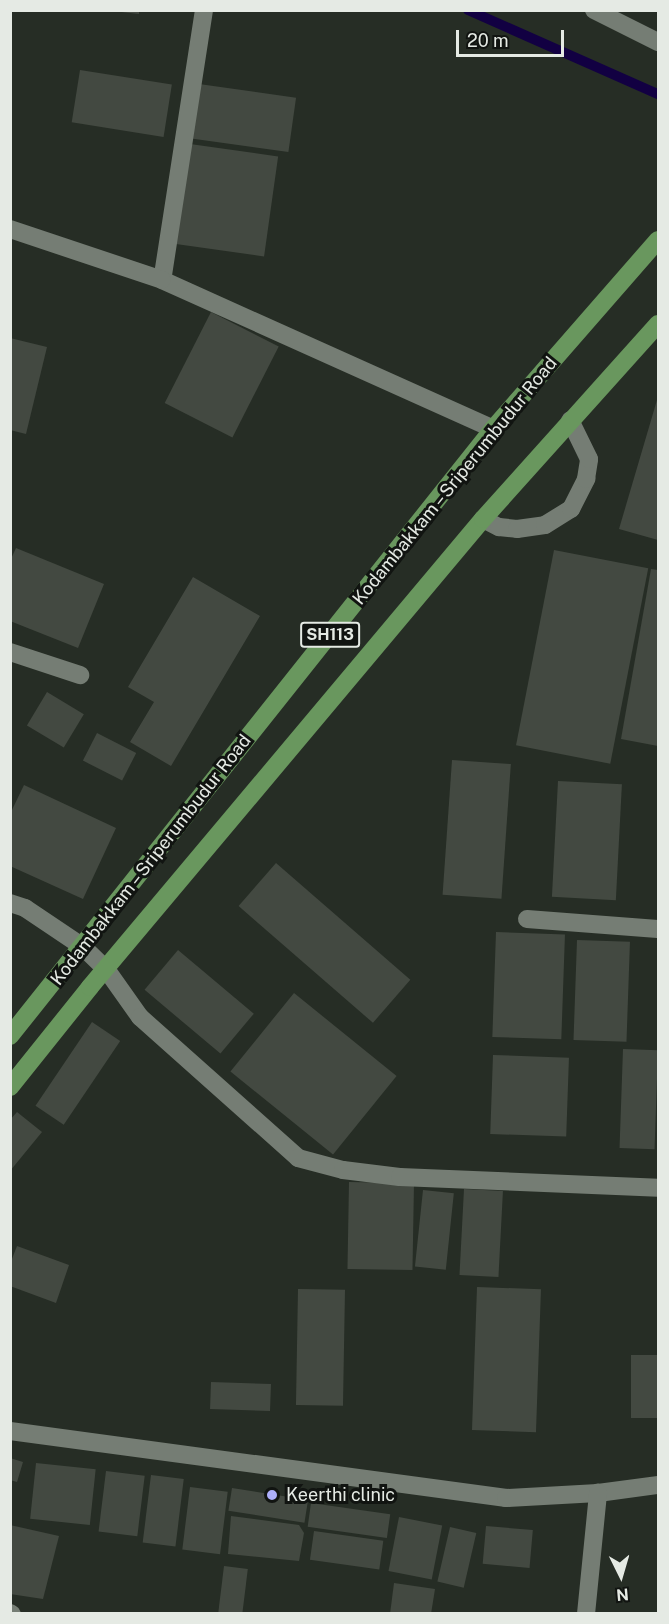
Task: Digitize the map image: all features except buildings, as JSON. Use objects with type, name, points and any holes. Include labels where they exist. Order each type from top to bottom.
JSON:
[{"type":"main road","name":"Kodambakkam – Sriperumbudur Road","points":[[10,1036],[494,429],[658,240]]},
{"type":"main road","name":"Kodambakkam – Sriperumbudur Road","points":[[10,1086],[483,519],[658,324]]},
{"type":"street","points":[[162,280],[204,10]]},
{"type":"street","points":[[594,10],[658,42]]},
{"type":"street","points":[[10,229],[162,280],[494,429]]},
{"type":"street","points":[[483,519],[499,527],[518,530],[544,525],[571,509],[586,479],[589,459],[570,420]]},
{"type":"street","points":[[10,652],[81,675]]},
{"type":"street","points":[[10,903],[25,908],[83,947],[106,969],[140,1017],[298,1158],[343,1170],[400,1178],[658,1188]]},
{"type":"street","points":[[527,919],[658,929]]},
{"type":"street","points":[[10,1431],[506,1498],[598,1493],[658,1485]]},
{"type":"street","points":[[586,1614],[598,1493]]},
{"type":"waterway","points":[[468,10],[658,94]]},
{"type":"place","name":"Keerthi clinic","points":[[272,1495]]}]
